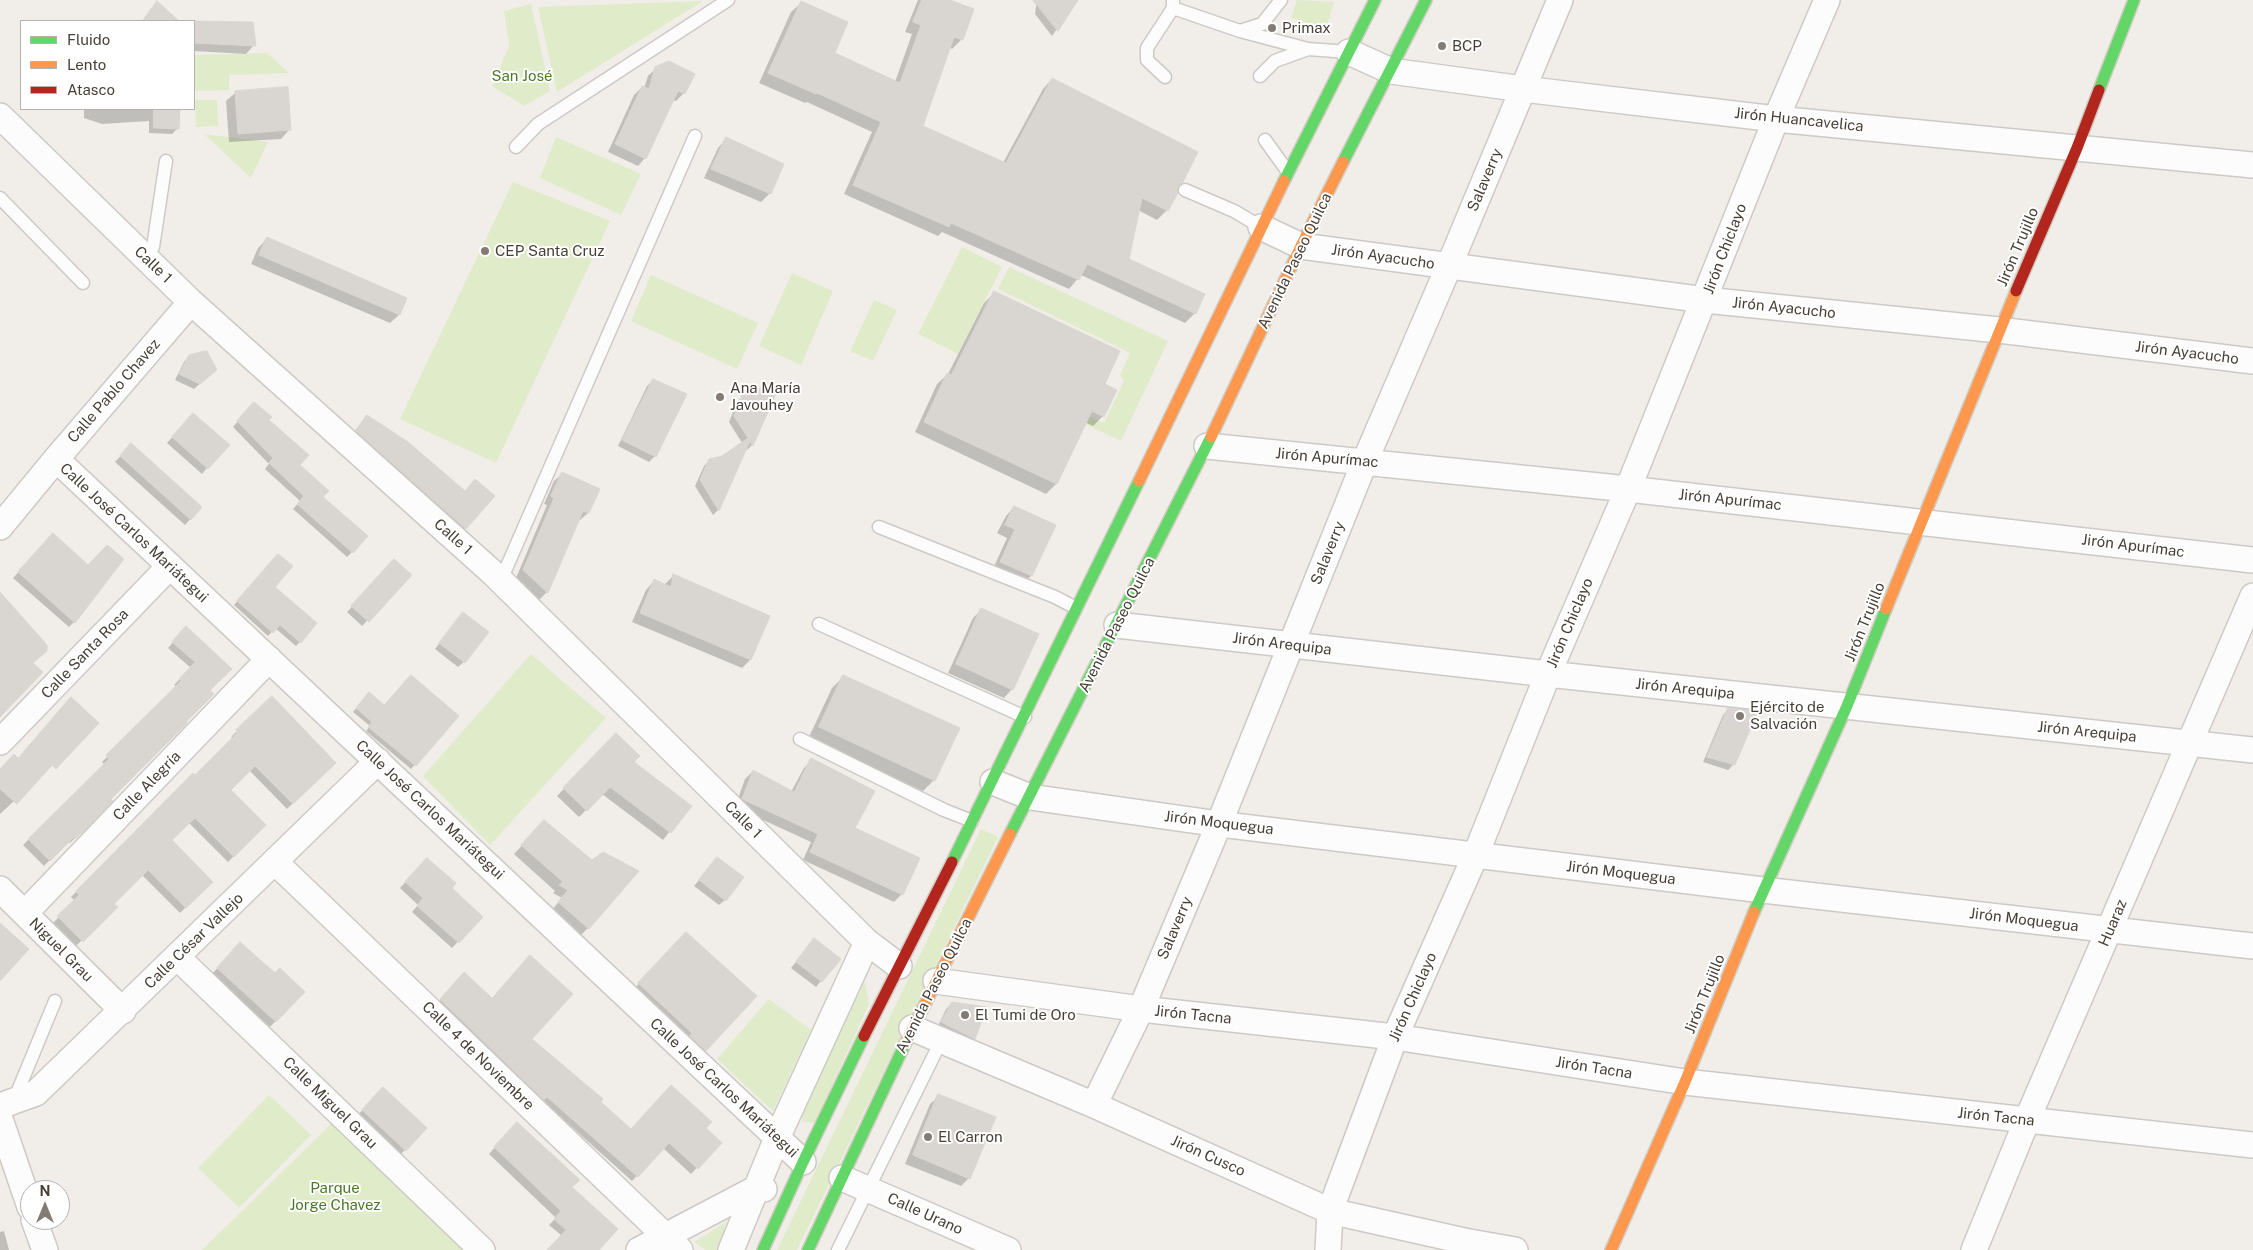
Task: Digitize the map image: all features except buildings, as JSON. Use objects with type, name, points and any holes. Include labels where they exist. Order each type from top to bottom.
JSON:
[{"type":"main road","points":[[763,1250],[789,1191],[898,966],[993,782],[1261,227],[1375,0]]},
{"type":"main road","name":"Avenida Paseo Quilca","points":[[808,1250],[912,1028],[1207,446],[1301,246],[1426,0]]},
{"type":"main road","name":"Jirón Trujillo","points":[[1611,1250],[1685,1082],[1763,890],[1847,706],[1999,330],[2077,148],[2134,0]]},
{"type":"street","name":"Salaverry","points":[[1094,1105],[1141,1009],[1219,824],[1365,461],[1560,0]]},
{"type":"street","name":"Jirón Chiclayo","points":[[1328,1250],[1330,1211],[1395,1037],[1476,854],[1548,674],[1628,489],[1776,119],[1827,0]]},
{"type":"street","name":"Jirón Huancavelica","points":[[1349,52],[1391,71],[1523,89],[1776,119],[2253,165]]},
{"type":"street","name":"Calle 1","points":[[0,116],[190,302],[501,580],[867,942],[898,966]]},
{"type":"street","name":"Jirón Ayacucho","points":[[1261,227],[1301,246],[1449,266],[1705,300],[1999,330],[2253,361]]},
{"type":"street","name":"Calle Pablo Chavez","points":[[0,527],[190,302]]},
{"type":"street","name":"Jirón Apurímac","points":[[1207,446],[1628,489],[2253,560]]},
{"type":"street","name":"Calle José Carlos Mariátegui","points":[[56,459],[803,1162]]},
{"type":"street","name":"Calle Santa Rosa","points":[[0,742],[170,566]]},
{"type":"street","name":"Huaraz","points":[[1974,1250],[2027,1120],[2253,596]]},
{"type":"street","name":"Jirón Arequipa","points":[[1117,625],[1548,674],[2253,750]]},
{"type":"street","name":"Calle Alegría","points":[[25,913],[269,659]]},
{"type":"street","name":"Calle César Vallejo","points":[[9,1103],[36,1093],[123,1011],[378,761]]},
{"type":"street","name":"Jirón Moquegua","points":[[993,782],[1030,797],[1219,824],[1763,890],[2253,946]]},
{"type":"street","name":"Calle 4 de Noviembre","points":[[275,862],[673,1243]]},
{"type":"street","name":"Niguel Grau","points":[[0,889],[123,1011]]},
{"type":"street","points":[[731,1250],[777,1138],[867,942]]},
{"type":"street","name":"Calle Miguel Grau","points":[[177,957],[482,1250]]},
{"type":"street","name":"Jirón Tacna","points":[[936,981],[1141,1009],[1395,1037],[1685,1082],[2253,1145]]},
{"type":"street","name":"Jirón Cusco","points":[[912,1028],[1094,1105],[1330,1211],[1464,1241],[1515,1250]]},
{"type":"street","points":[[0,1119],[21,1180]]},
{"type":"street","name":"Calle Urano","points":[[842,1178],[1008,1250]]},
{"type":"street","points":[[638,1250],[673,1243],[757,1188],[789,1191]]},
{"type":"street","points":[[38,1230],[45,1250]]},
{"type":"lane","points":[[516,147],[538,124],[728,0]]},
{"type":"lane","points":[[1240,31],[1262,24],[1281,0]]},
{"type":"lane","points":[[1166,77],[1147,60],[1147,48],[1173,4],[1240,31],[1308,49],[1349,52]]},
{"type":"lane","points":[[1260,76],[1275,61],[1308,49]]},
{"type":"lane","points":[[501,580],[695,136]]},
{"type":"lane","points":[[1265,140],[1288,173]]},
{"type":"lane","points":[[145,257],[154,247],[166,161]]},
{"type":"lane","points":[[1185,190],[1234,211],[1261,227]]},
{"type":"lane","points":[[0,198],[83,283]]},
{"type":"lane","points":[[879,527],[1076,608]]},
{"type":"lane","points":[[819,624],[1025,717]]},
{"type":"lane","points":[[800,739],[944,810],[972,821]]},
{"type":"lane","points":[[9,1103],[16,1093],[55,1001]]},
{"type":"lane","points":[[838,1250],[942,1041]]},
{"type":"green space","points":[[1297,0],[1334,2],[1326,29],[1291,18]]},
{"type":"green space","points":[[703,1],[557,92],[538,7]]},
{"type":"green space","name":"San José","points":[[531,4],[550,91],[524,106],[492,86],[509,46],[504,11]]},
{"type":"green space","points":[[267,53],[289,73],[229,75],[229,90],[195,91],[195,55]]},
{"type":"green space","points":[[195,100],[217,100],[218,126],[196,127]]},
{"type":"green space","points":[[204,134],[268,142],[251,178]]},
{"type":"green space","points":[[556,137],[641,174],[621,215],[540,178]]},
{"type":"green space","points":[[513,182],[610,221],[496,463],[400,419]]},
{"type":"green space","points":[[962,247],[1002,267],[958,354],[918,334]]},
{"type":"green space","points":[[1009,267],[1168,341],[1121,441],[985,377],[989,369],[1104,423],[1124,381],[1120,375],[1130,353],[998,289]]},
{"type":"green space","points":[[792,273],[833,291],[801,365],[759,346]]},
{"type":"green space","points":[[651,275],[758,323],[737,369],[631,321]]},
{"type":"green space","points":[[874,300],[897,310],[873,361],[850,351]]},
{"type":"green space","points":[[531,654],[606,718],[490,845],[423,776]]},
{"type":"green space","points":[[981,829],[998,837],[797,1250],[777,1250]]},
{"type":"green space","points":[[865,981],[869,1004],[815,1123],[803,1122],[800,1111]]},
{"type":"green space","points":[[769,999],[811,1030],[773,1111],[717,1059]]},
{"type":"green space","points":[[269,1095],[311,1135],[239,1208],[198,1168]]},
{"type":"green space","name":"Parque Jorge Chavez","points":[[333,1122],[471,1250],[202,1250]]},
{"type":"green space","points":[[726,1222],[719,1250],[705,1250],[694,1242]]},
{"type":"traffic: fast","points":[[1284,181],[1375,0]]},
{"type":"traffic: fast","points":[[1343,162],[1426,0]]},
{"type":"traffic: fast","points":[[2099,90],[2134,0]]},
{"type":"traffic: fast","points":[[1010,834],[1211,437]]},
{"type":"traffic: fast","points":[[952,862],[1139,481]]},
{"type":"traffic: fast","points":[[1754,912],[1847,706],[1886,609]]},
{"type":"traffic: fast","points":[[763,1250],[864,1036]]},
{"type":"traffic: fast","points":[[808,1250],[905,1044]]},
{"type":"traffic: slow","points":[[1211,437],[1301,246],[1343,162]]},
{"type":"traffic: slow","points":[[1139,481],[1284,181]]},
{"type":"traffic: slow","points":[[1886,609],[2016,291]]},
{"type":"traffic: slow","points":[[905,1044],[1010,834]]},
{"type":"traffic: slow","points":[[1611,1250],[1685,1082],[1754,912]]},
{"type":"traffic: jam","points":[[2016,291],[2077,148],[2099,90]]},
{"type":"traffic: jam","points":[[864,1036],[952,862]]},
{"type":"place","name":"Primax","points":[[1272,28]]},
{"type":"place","name":"BCP","points":[[1442,46]]},
{"type":"place","name":"CEP Santa Cruz","points":[[485,251]]},
{"type":"place","name":"Ana María Javouhey","points":[[720,397]]},
{"type":"place","name":"Ejército de Salvación","points":[[1740,716]]},
{"type":"place","name":"El Tumi de Oro","points":[[965,1015]]},
{"type":"place","name":"El Carron","points":[[928,1137]]}]
